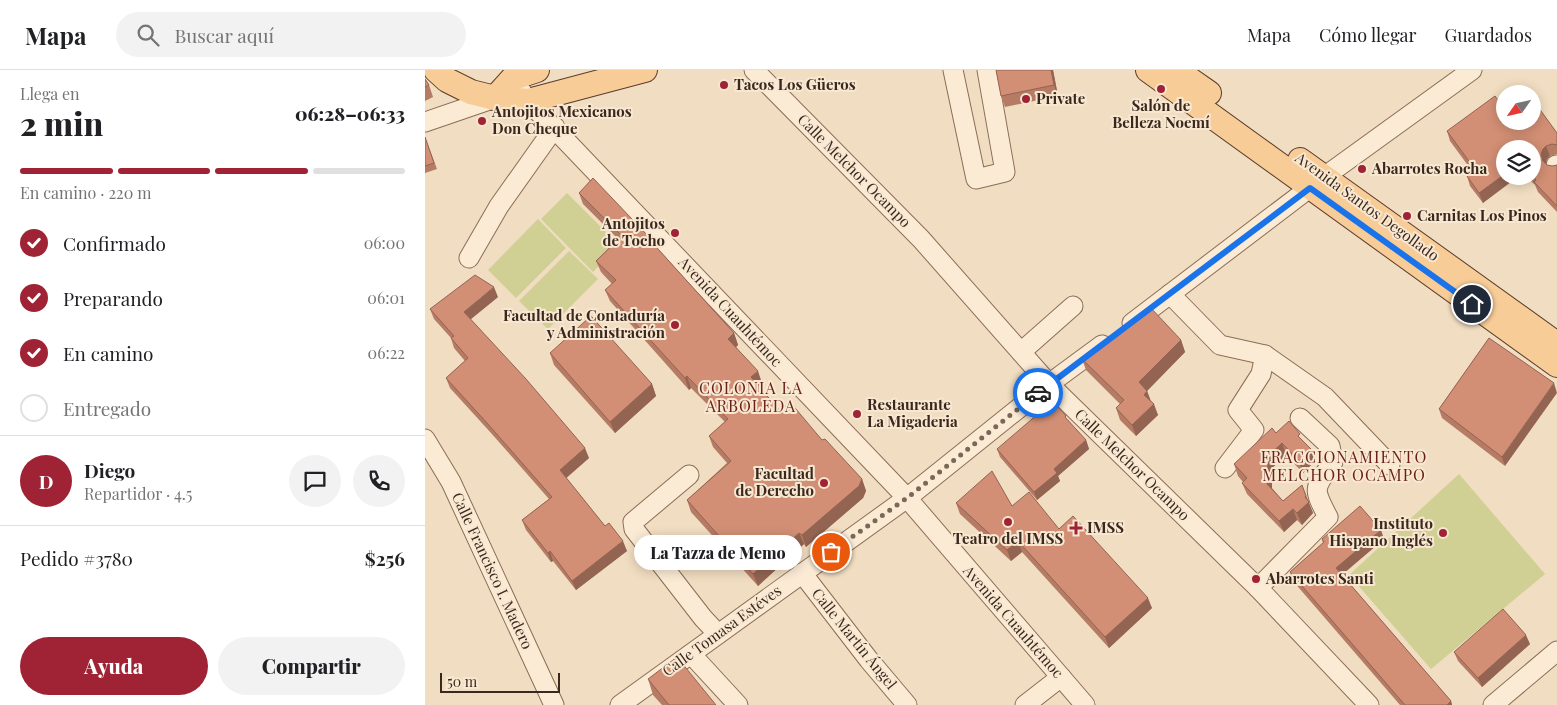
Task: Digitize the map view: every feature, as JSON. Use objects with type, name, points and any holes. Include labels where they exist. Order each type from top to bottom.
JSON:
[{"type":"main road","points":[[436,70],[447,80],[471,92],[495,98],[528,101],[642,70]]},
{"type":"main road","points":[[495,98],[513,78],[537,70]]},
{"type":"main road","name":"Avenida Santos Degollado","points":[[1148,70],[1317,183],[1337,185],[1557,344]]},
{"type":"main road","name":"Avenida Santos Degollado","points":[[1177,70],[1317,183],[1557,365]]},
{"type":"street","name":"Calle Melchor Ocampo","points":[[754,70],[921,239],[1049,384],[1258,588],[1369,705]]},
{"type":"street","points":[[953,70],[976,179],[1005,172],[987,70]]},
{"type":"street","name":"Calle Tomasa Estéves","points":[[622,704],[907,498],[1049,384],[1317,183],[1472,70]]},
{"type":"street","name":"Avenida Cuauhtémoc","points":[[513,78],[528,101],[555,127],[907,498],[1085,705]]},
{"type":"street","points":[[425,122],[495,98]]},
{"type":"street","points":[[469,258],[499,206],[555,127]]},
{"type":"street","points":[[1170,294],[1220,345],[1265,354],[1325,397],[1390,465]]},
{"type":"street","points":[[1021,352],[1073,306]]},
{"type":"street","points":[[1225,468],[1254,430],[1238,410],[1261,374],[1265,354]]},
{"type":"street","points":[[1258,588],[1328,516],[1317,496],[1318,483],[1333,462],[1330,446],[1300,418]]},
{"type":"street","name":"Calle Francisco I. Madero","points":[[425,439],[451,482],[555,705]]},
{"type":"street","points":[[689,475],[633,522],[633,529],[703,618],[718,634]]},
{"type":"street","name":"Calle Martín Ángel","points":[[802,574],[869,660],[907,705]]},
{"type":"street","points":[[1493,705],[1557,651]]},
{"type":"street","points":[[691,654],[738,705]]},
{"type":"street","points":[[1025,705],[1061,677]]},
{"type":"shaded area","points":[[567,193],[619,245],[593,272],[541,219]]},
{"type":"shaded area","points":[[538,219],[566,248],[516,298],[488,270]]},
{"type":"shaded area","points":[[569,251],[598,279],[548,329],[519,301]]},
{"type":"shaded area","points":[[1459,474],[1545,574],[1431,669],[1349,575]]},
{"type":"building","points":[[996,70],[1051,70],[1054,85],[1001,96]]},
{"type":"building","points":[[425,79],[429,85],[425,87]]},
{"type":"building","points":[[1495,96],[1496,130],[1541,130],[1541,111],[1557,133],[1557,145],[1546,146],[1541,154],[1541,140],[1496,140],[1496,181],[1479,193],[1467,176],[1474,171],[1472,169],[1474,168],[1447,131]]},
{"type":"building","points":[[425,137],[434,163],[425,166]]},
{"type":"building","points":[[1541,154],[1543,161],[1547,165],[1557,165],[1557,206],[1537,185],[1541,185]]},
{"type":"building","points":[[593,178],[650,238],[734,333],[728,339],[758,371],[751,377],[780,411],[790,402],[822,440],[825,439],[862,479],[859,486],[802,535],[799,533],[753,574],[687,500],[731,461],[709,436],[728,419],[687,376],[685,378],[605,290],[616,280],[596,261],[622,236],[579,193]]},
{"type":"building","points":[[475,275],[494,287],[464,312],[526,379],[585,448],[560,470],[605,526],[609,523],[623,541],[572,581],[550,551],[548,553],[522,520],[552,497],[446,378],[468,358],[451,338],[454,336],[430,309]]},
{"type":"building","points":[[1150,307],[1181,340],[1139,382],[1147,391],[1144,395],[1154,404],[1132,425],[1116,408],[1124,400],[1082,359]]},
{"type":"building","points":[[591,316],[652,384],[610,422],[550,353]]},
{"type":"building","points":[[1489,338],[1554,383],[1502,457],[1439,409]]},
{"type":"building","points":[[1053,401],[1086,440],[1054,469],[1057,473],[1034,492],[997,449]]},
{"type":"building","points":[[1289,421],[1300,434],[1298,436],[1311,449],[1299,461],[1282,443],[1268,456],[1267,484],[1283,501],[1302,485],[1305,497],[1309,502],[1297,513],[1293,509],[1279,521],[1242,483],[1247,478],[1234,464],[1272,428],[1276,433]]},
{"type":"building","points":[[992,471],[1012,506],[1029,492],[1059,529],[1073,516],[1148,598],[1105,637],[1018,541],[1007,550],[956,503]]},
{"type":"building","points":[[1360,506],[1381,530],[1336,568],[1451,701],[1447,705],[1405,705],[1290,572],[1324,542],[1322,539]]},
{"type":"building","points":[[1503,609],[1526,635],[1478,678],[1454,652]]},
{"type":"building","points":[[677,657],[716,705],[669,705],[648,679]]},
{"type":"way so far","points":[[831,552],[907,498],[1038,393]]},
{"type":"place","name":"Tacos Los Güeros","points":[[724,85]]},
{"type":"place","name":"Salón de Belleza Noemí","points":[[1161,89]]},
{"type":"place","name":"Private","points":[[1026,99]]},
{"type":"place","name":"Antojitos Mexicanos Don Cheque","points":[[482,121]]},
{"type":"place","name":"Abarrotes Rocha","points":[[1362,169]]},
{"type":"place","name":"Carnitas Los Pinos","points":[[1407,216]]},
{"type":"place","name":"Antojitos de Tocho","points":[[675,233]]},
{"type":"place","name":"Facultad de Contaduría y Administración","points":[[675,325]]},
{"type":"place","name":"Restaurante La Migaderia","points":[[857,414]]},
{"type":"place","name":"Facultad de Derecho","points":[[824,483]]},
{"type":"place","name":"Teatro del IMSS","points":[[1008,522]]},
{"type":"place","name":"IMSS","points":[[1076,528]]},
{"type":"place","name":"Instituto Hispano Inglés","points":[[1443,533]]},
{"type":"place","name":"La Tazza de Memo","points":[[831,552]]},
{"type":"place","name":"Abarrotes Santi","points":[[1256,579]]},
{"type":"district","name":"COLONIA LA ARBOLEDA","points":[[751,397]]},
{"type":"district","name":"FRACCIONAMIENTO MELCHOR OCAMPO","points":[[1344,466]]},
{"type":"route","points":[[1038,393],[1310,188],[1472,304]]}]
